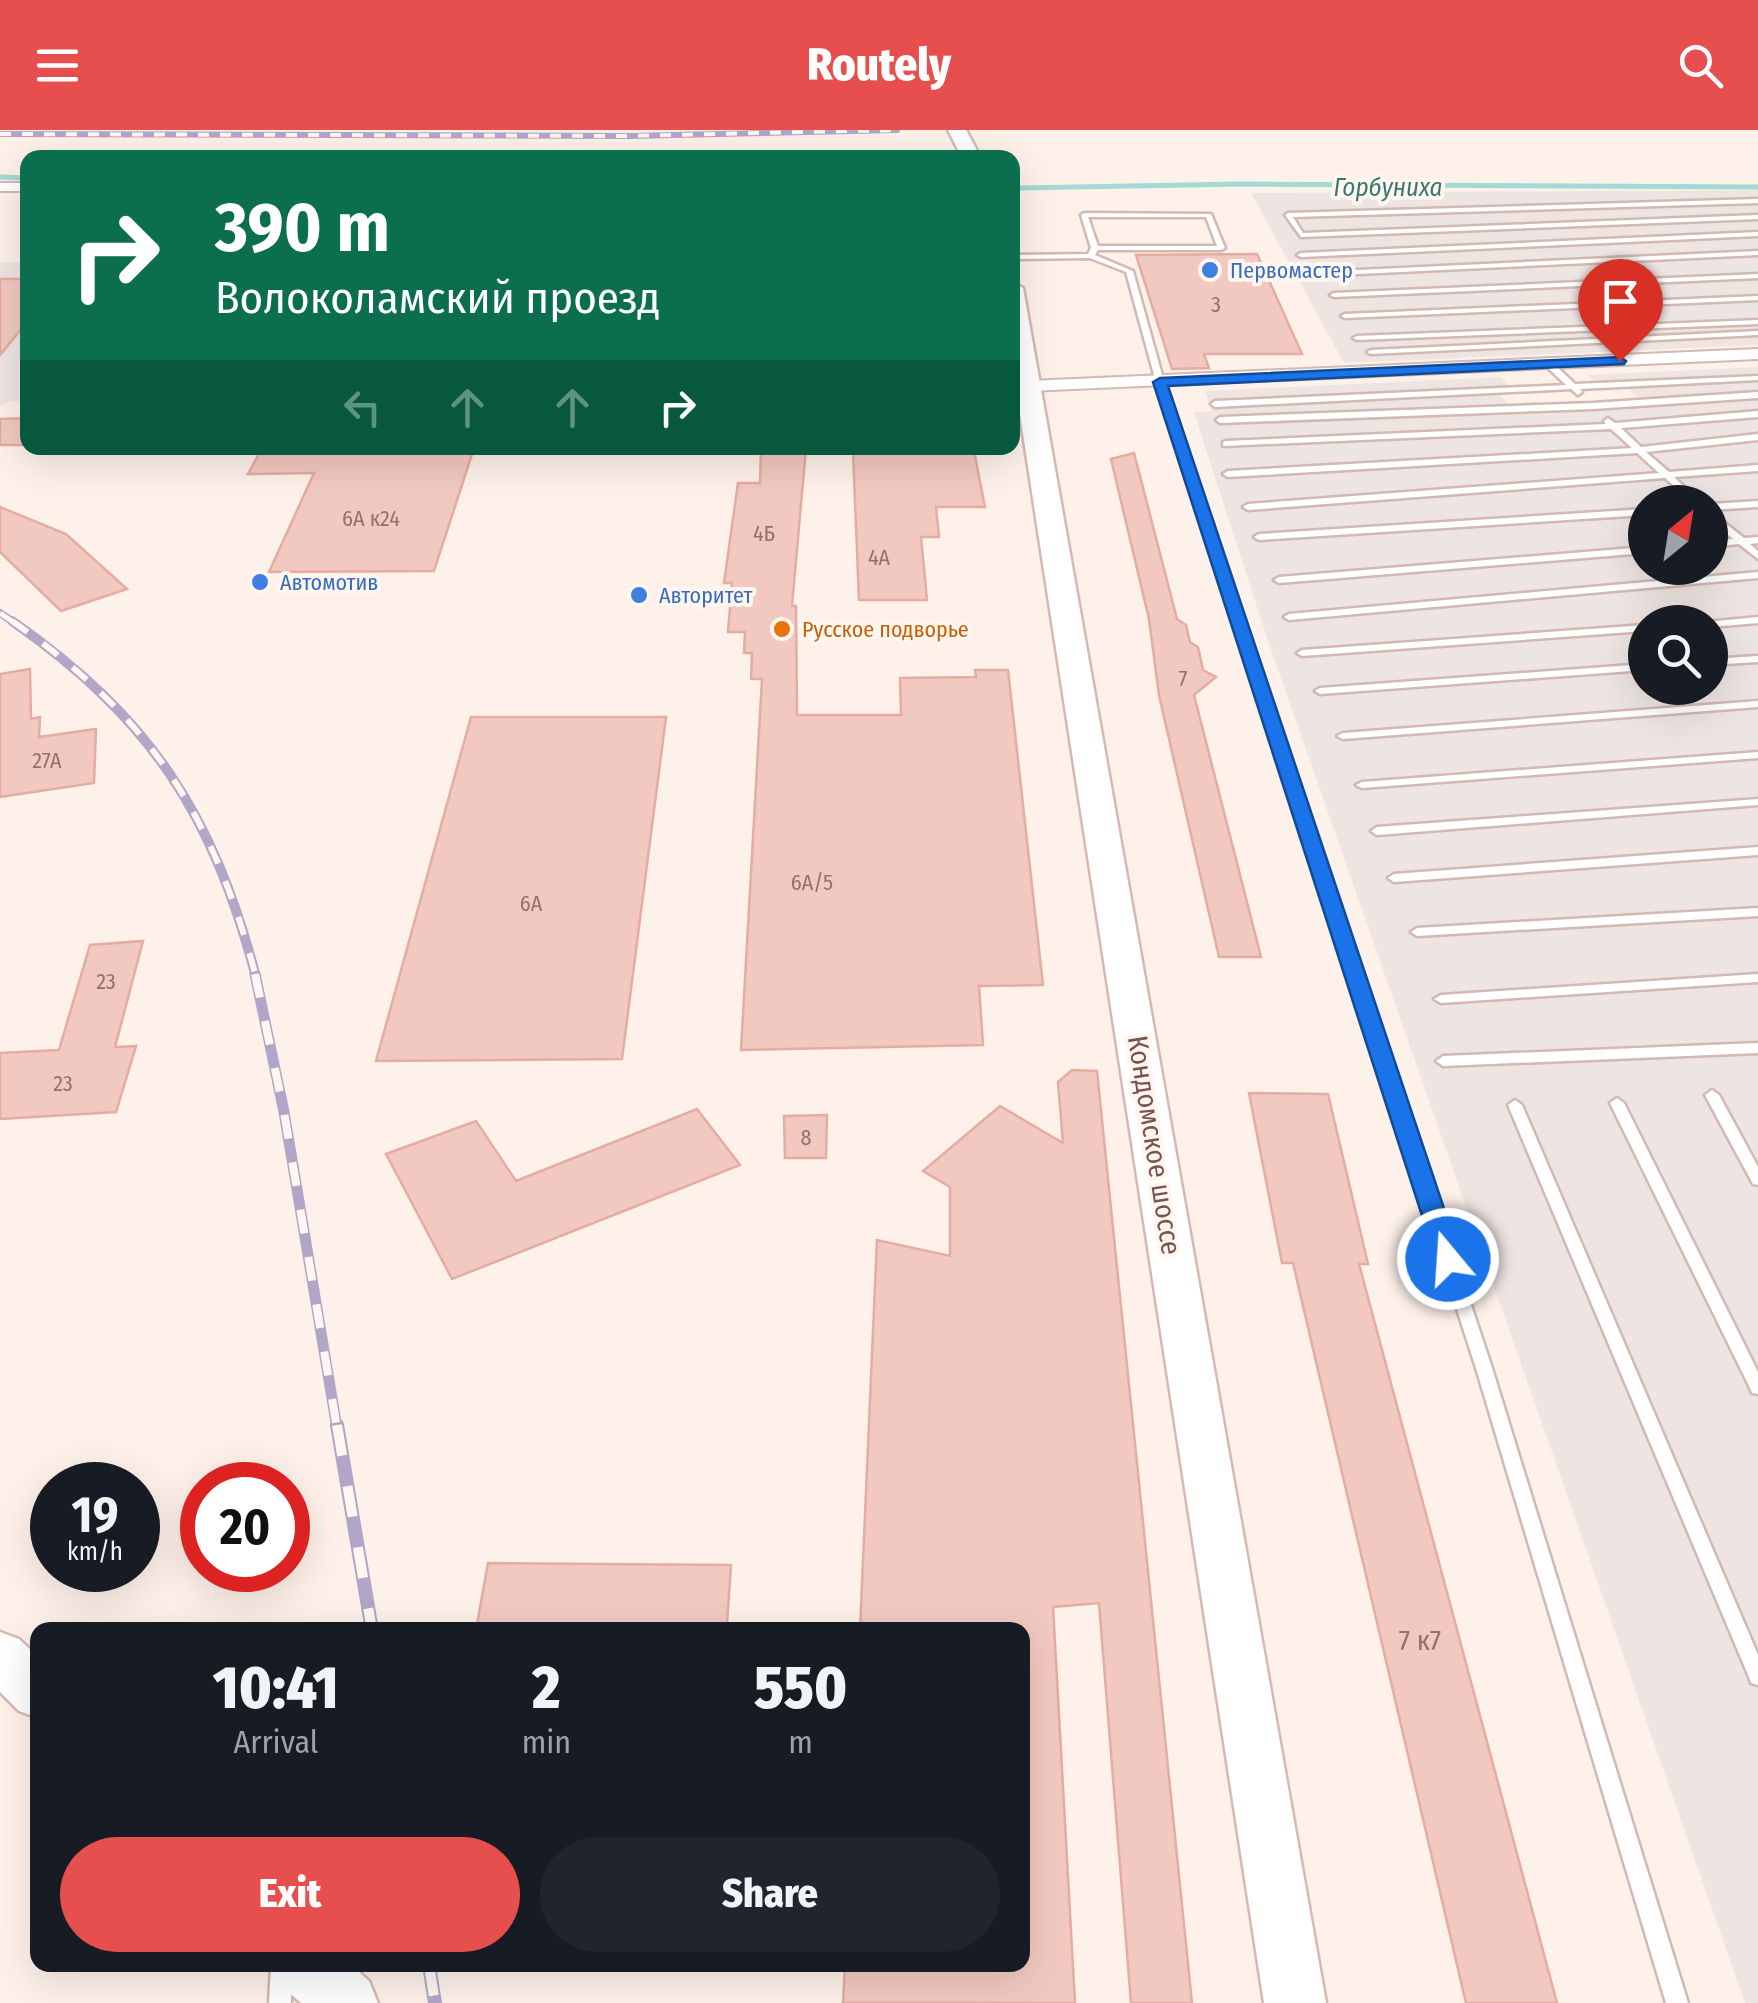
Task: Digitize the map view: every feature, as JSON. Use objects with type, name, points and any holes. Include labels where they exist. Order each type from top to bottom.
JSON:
[{"type":"street","name":"Кондомское шоссе","points":[[1020,337],[1076,657],[1295,2003]]},
{"type":"street","points":[[1028,386],[1758,354]]},
{"type":"street","points":[[0,1656],[30,1685]]},
{"type":"street","points":[[314,1972],[347,2003]]},
{"type":"lane","points":[[1675,200],[1758,253]]},
{"type":"lane","points":[[1758,201],[1675,200],[1288,215],[1302,235],[1702,216],[1758,217]]},
{"type":"lane","points":[[1020,257],[1093,252],[1134,248],[1221,248],[1208,215],[1084,215],[1093,252],[1129,272],[1160,382],[1484,1368],[1677,2003]]},
{"type":"lane","points":[[1124,215],[1134,248]]},
{"type":"lane","points":[[1168,215],[1179,248]]},
{"type":"lane","points":[[1301,255],[1758,234]]},
{"type":"lane","points":[[1316,274],[1758,253]]},
{"type":"lane","points":[[1334,295],[1758,276]]},
{"type":"lane","points":[[1345,316],[1758,298]]},
{"type":"lane","points":[[1357,338],[1758,322]]},
{"type":"lane","points":[[1370,352],[1758,333]]},
{"type":"lane","points":[[1550,364],[1676,485]]},
{"type":"lane","points":[[1215,404],[1758,378]]},
{"type":"lane","points":[[1220,420],[1593,406],[1758,395]]},
{"type":"lane","points":[[1226,444],[1612,426],[1758,414]]},
{"type":"lane","points":[[1228,474],[1636,450],[1758,437]]},
{"type":"lane","points":[[1248,507],[1758,468]]},
{"type":"lane","points":[[1728,508],[1758,504]]},
{"type":"lane","points":[[1259,537],[1628,513]]},
{"type":"lane","points":[[1728,528],[1758,556]]},
{"type":"lane","points":[[1728,543],[1758,540]]},
{"type":"lane","points":[[1279,580],[1628,551]]},
{"type":"lane","points":[[1289,617],[1758,575]]},
{"type":"lane","points":[[1728,622],[1758,620]]},
{"type":"lane","points":[[1302,654],[1628,629]]},
{"type":"lane","points":[[1728,661],[1758,659]]},
{"type":"lane","points":[[1320,692],[1628,668]]},
{"type":"lane","points":[[1343,736],[1758,704]]},
{"type":"lane","points":[[1362,785],[1758,755]]},
{"type":"lane","points":[[1377,831],[1758,802]]},
{"type":"lane","points":[[1394,878],[1758,852]]},
{"type":"lane","points":[[1417,932],[1758,912]]},
{"type":"lane","points":[[1441,999],[1758,978]]},
{"type":"lane","points":[[1443,1061],[1758,1048]]},
{"type":"lane","points":[[1712,1096],[1758,1180]]},
{"type":"lane","points":[[1617,1103],[1758,1388]]},
{"type":"lane","points":[[1515,1105],[1758,1676]]},
{"type":"lane","points":[[280,2003],[281,1972]]},
{"type":"shaded area","points":[[1758,190],[1758,345],[1344,363],[1251,193]]},
{"type":"shaded area","points":[[0,262],[20,262],[20,401],[0,406]]},
{"type":"shaded area","points":[[1758,367],[1758,2003],[1745,2003],[1268,641],[1194,412],[1212,412],[1205,391],[1501,377],[1510,388],[1495,390],[1516,413],[1647,406],[1620,382],[1597,384],[1587,375]]},
{"type":"building","points":[[1257,254],[1302,354],[1204,354],[1209,368],[1172,369],[1136,255]]},
{"type":"building","points":[[0,279],[20,279],[20,331],[0,355]]},
{"type":"building","points":[[20,418],[20,445],[0,445],[0,419]]},
{"type":"building","points":[[1134,453],[1177,619],[1186,625],[1190,642],[1198,647],[1203,670],[1216,677],[1194,695],[1261,957],[1219,957],[1159,695],[1149,619],[1111,459]]},
{"type":"building","points":[[258,455],[472,455],[434,571],[269,572],[314,473],[248,474]]},
{"type":"building","points":[[761,455],[805,455],[792,606],[796,606],[797,715],[901,715],[900,678],[976,677],[975,670],[1008,670],[1043,985],[979,986],[983,1045],[741,1050],[762,679],[751,679],[752,653],[744,653],[745,632],[728,632],[732,583],[724,583],[738,483],[760,483]]},
{"type":"building","points":[[853,455],[975,455],[985,507],[936,507],[939,537],[921,537],[927,600],[859,600]]},
{"type":"building","points":[[0,507],[66,534],[127,589],[61,611],[0,552]]},
{"type":"building","points":[[30,669],[31,719],[40,717],[39,737],[96,729],[94,783],[0,797],[0,674]]},
{"type":"building","points":[[471,717],[666,717],[622,1059],[376,1061]]},
{"type":"building","points":[[143,941],[115,1047],[136,1046],[116,1112],[0,1119],[0,1053],[59,1050],[90,945]]},
{"type":"building","points":[[1072,1070],[1097,1071],[1192,2003],[1131,2003],[1099,1603],[1053,1607],[1075,2003],[843,2003],[845,1972],[1030,1972],[1030,1622],[860,1622],[877,1240],[950,1256],[950,1187],[923,1171],[1000,1106],[1063,1143],[1058,1082]]},
{"type":"building","points":[[1249,1093],[1328,1094],[1368,1264],[1359,1264],[1557,2003],[1466,2003],[1293,1263],[1282,1263]]},
{"type":"building","points":[[697,1109],[740,1165],[452,1279],[386,1154],[476,1121],[516,1181]]},
{"type":"building","points":[[827,1115],[826,1158],[785,1158],[784,1116]]},
{"type":"building","points":[[488,1563],[731,1565],[727,1622],[477,1622]]},
{"type":"waterway","name":"Горбуниха","points":[[0,177],[20,178]]},
{"type":"waterway","name":"Горбуниха","points":[[1020,188],[1242,184],[1758,187]]},
{"type":"railway","points":[[0,134],[629,136],[897,130]]},
{"type":"railway","points":[[0,613],[16,624]]},
{"type":"railway","points":[[12,621],[103,695],[170,774],[197,818],[219,866],[256,977]]},
{"type":"railway","points":[[255,974],[284,1112],[337,1428]]},
{"type":"railway","points":[[337,1425],[371,1622]]},
{"type":"railway","points":[[430,1972],[435,2003]]},
{"type":"place","name":"Первомастер","points":[[1210,270]]},
{"type":"place","name":"Автомотив","points":[[260,582]]},
{"type":"place","name":"Авторитет","points":[[639,595]]},
{"type":"place","name":"Русское подворье","points":[[782,629]]},
{"type":"route","points":[[1448,1259],[1160,382],[1620,361]]}]
